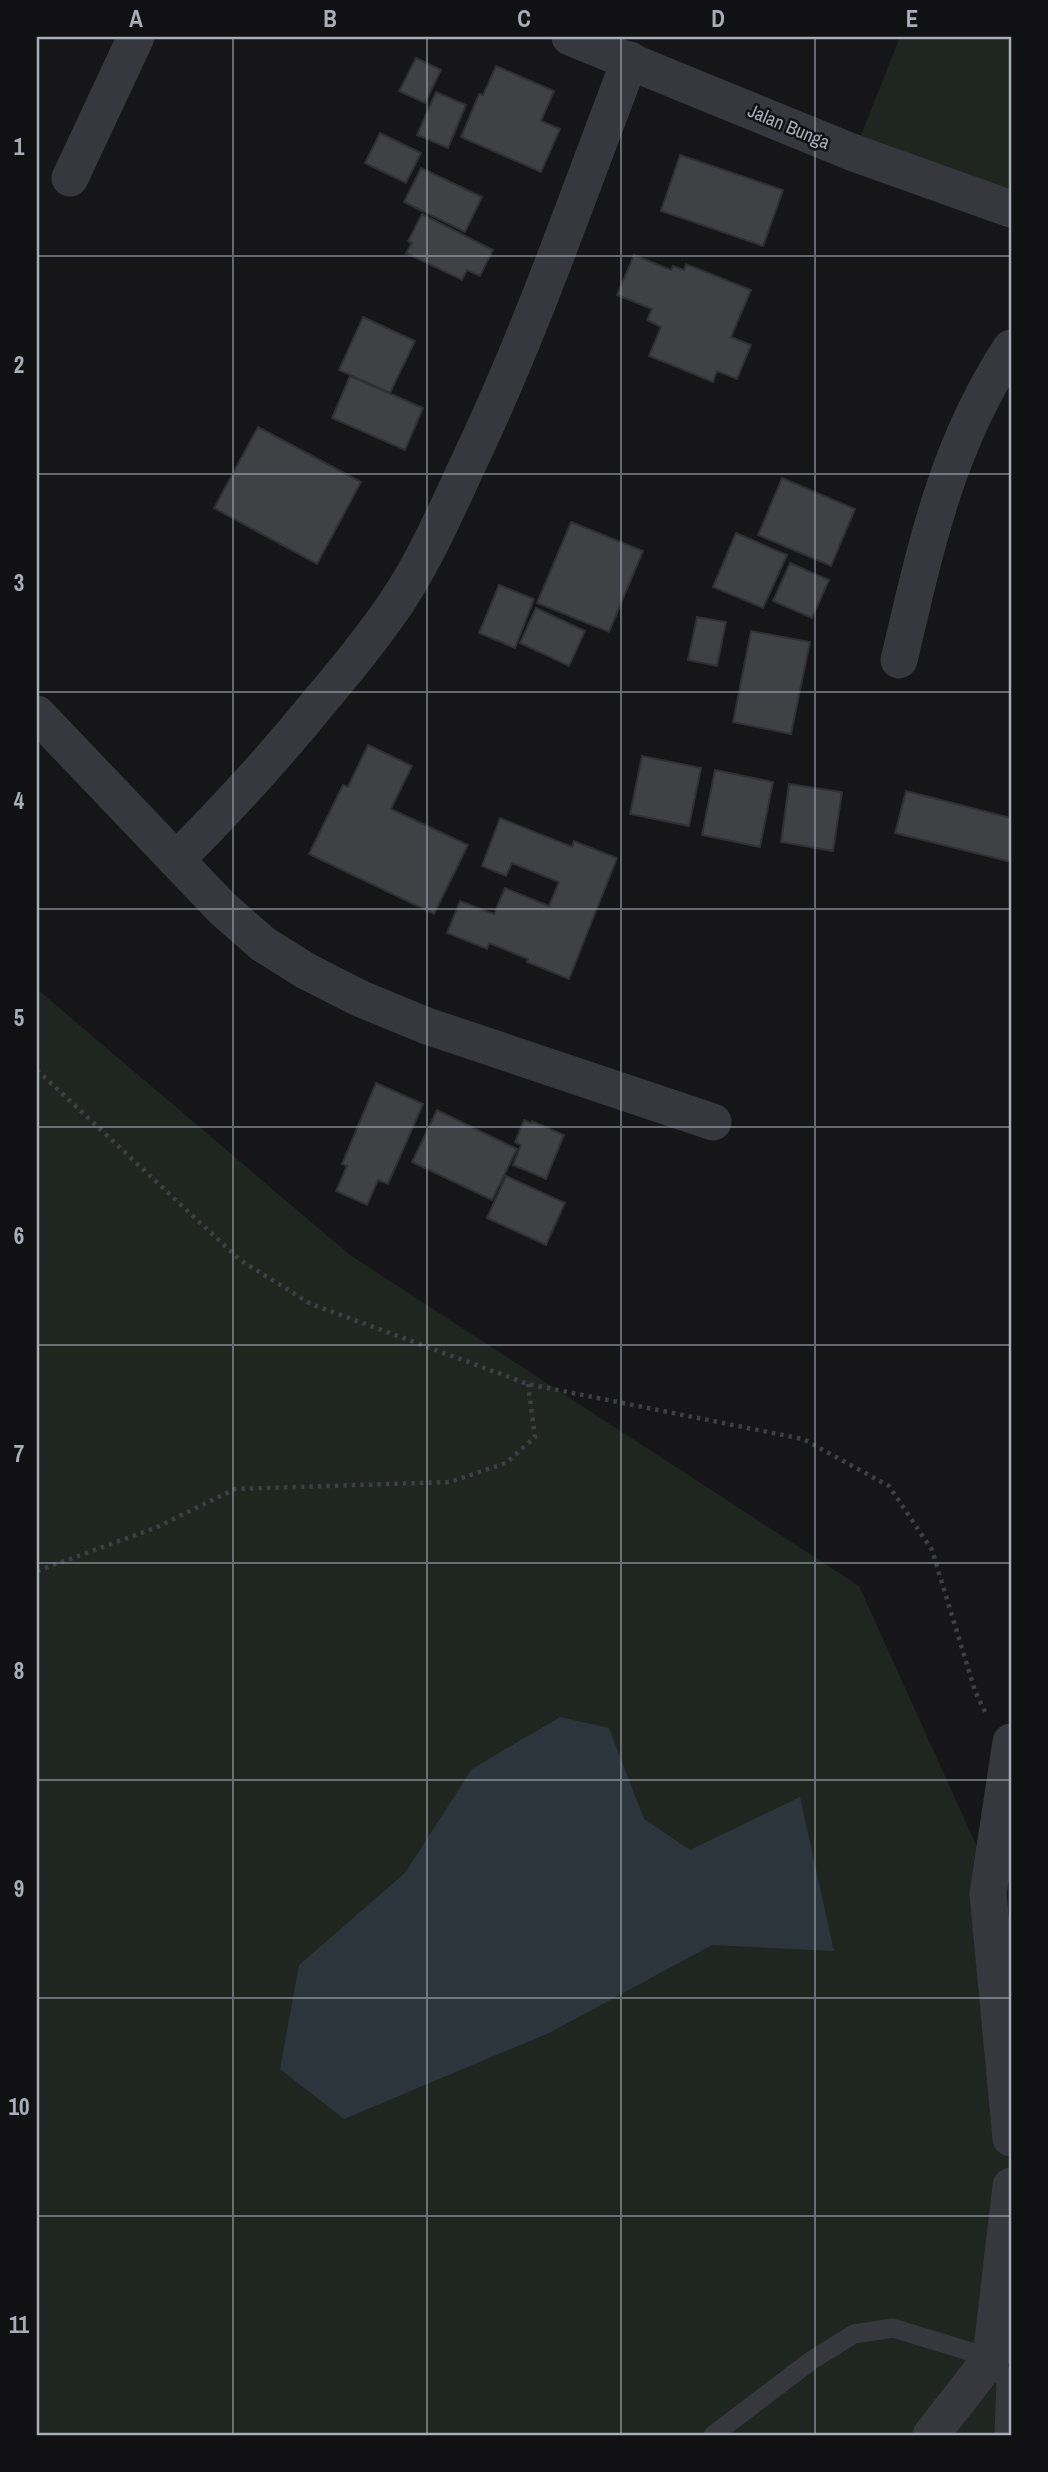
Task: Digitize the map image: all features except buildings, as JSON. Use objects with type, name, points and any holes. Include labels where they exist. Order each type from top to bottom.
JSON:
[{"type":"street","points":[[70,178],[136,37]]},
{"type":"street","name":"Jalan Bunga","points":[[570,37],[853,153],[1011,209]]},
{"type":"street","points":[[176,860],[234,802],[287,742],[345,672],[402,594],[435,533],[493,411],[630,60]]},
{"type":"street","points":[[899,660],[927,539],[943,486],[983,395],[1011,348]]},
{"type":"street","points":[[37,714],[222,908],[263,944],[306,971],[359,998],[493,1050],[713,1122]]},
{"type":"street","points":[[1009,1749],[988,1894],[1011,2138]]},
{"type":"street","points":[[931,2435],[992,2358],[1011,2186]]},
{"type":"lane","points":[[713,2435],[812,2360],[854,2334],[893,2328],[992,2358],[1006,2381],[1004,2435]]},
{"type":"path","points":[[37,1070],[240,1260],[311,1304],[528,1384],[803,1439],[889,1486],[932,1550],[975,1691],[1009,1749]]},
{"type":"path","points":[[37,1572],[155,1528],[235,1489],[450,1482],[506,1463],[535,1437],[528,1384]]},
{"type":"shaded area","points":[[900,37],[1011,37],[1011,215],[854,153]]},
{"type":"shaded area","points":[[37,989],[350,1255],[859,1586],[1011,1922],[1011,2435],[37,2435]]},
{"type":"shaded area","points":[[560,1717],[609,1728],[644,1819],[690,1850],[800,1797],[834,1951],[712,1945],[549,2033],[344,2119],[280,2069],[299,1965],[405,1873],[472,1769]]}]
